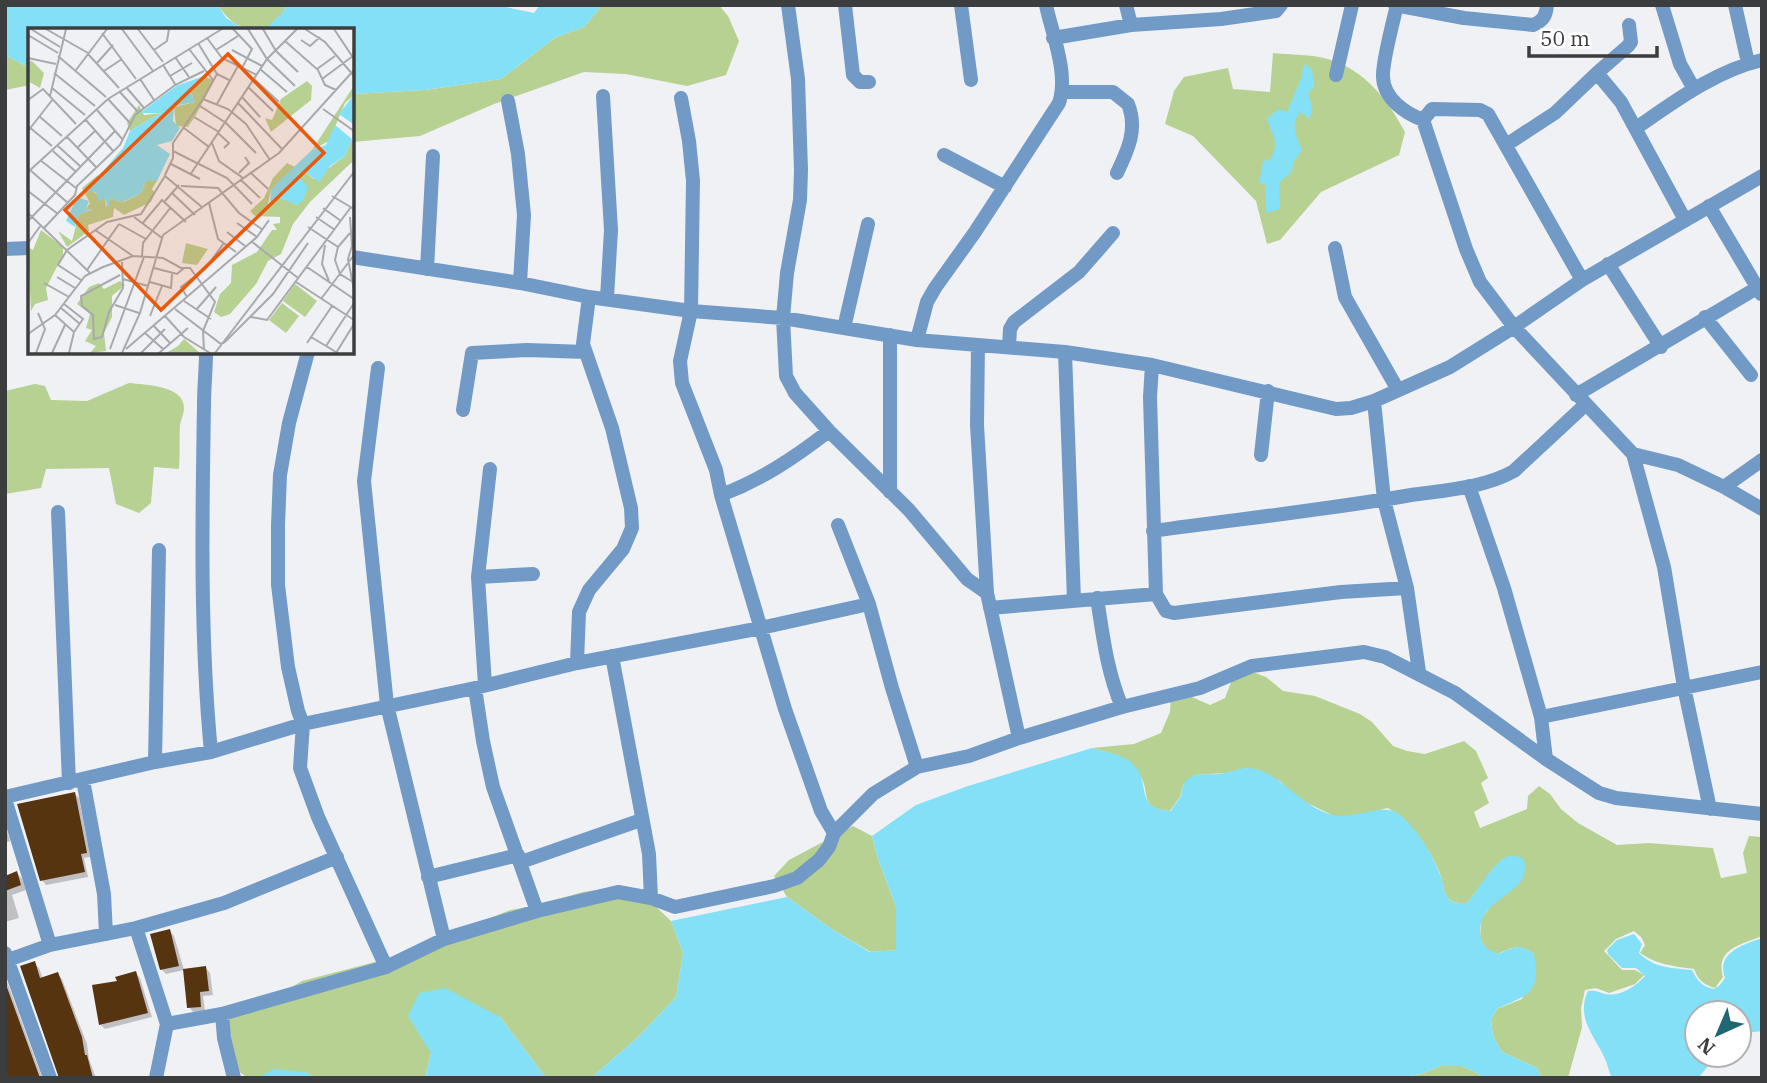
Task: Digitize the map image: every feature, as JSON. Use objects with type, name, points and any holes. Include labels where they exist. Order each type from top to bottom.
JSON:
[{"type":"street","points":[[788,5],[798,79],[801,170],[800,200],[787,274],[783,318],[786,376],[795,393],[829,431],[909,510],[967,579],[987,593]]},
{"type":"street","points":[[845,5],[853,75],[860,82],[869,82]]},
{"type":"street","points":[[961,5],[971,80]]},
{"type":"street","points":[[918,340],[927,302],[935,288],[1059,103],[1063,92],[1060,61],[1046,5]]},
{"type":"street","points":[[1126,5],[1131,25]]},
{"type":"street","points":[[1053,38],[1131,25],[1221,19],[1276,11],[1281,5]]},
{"type":"street","points":[[1336,75],[1352,5]]},
{"type":"street","points":[[1547,5],[1546,15],[1540,22],[1532,25],[1464,18],[1396,5],[1383,78],[1392,99],[1404,112],[1423,120],[1466,249],[1480,282],[1514,327],[1633,454],[1664,568],[1684,687],[1710,809]]},
{"type":"street","points":[[1662,5],[1680,64],[1694,89]]},
{"type":"street","points":[[1636,128],[1694,89],[1755,62],[1735,5]]},
{"type":"street","points":[[1506,145],[1555,113],[1628,46],[1631,42],[1629,25]]},
{"type":"street","points":[[1597,73],[1621,102],[1685,220]]},
{"type":"street","points":[[1063,92],[1113,92],[1128,104],[1133,127],[1130,146],[1117,173]]},
{"type":"street","points":[[603,96],[611,230],[607,298]]},
{"type":"street","points":[[681,98],[693,181],[691,311],[680,360],[682,383],[716,470],[721,495],[785,709],[821,811],[834,833]]},
{"type":"street","points":[[508,101],[518,154],[524,215],[520,283]]},
{"type":"street","points":[[1423,120],[1432,109],[1480,110],[1488,114],[1582,280]]},
{"type":"street","points":[[944,155],[1005,187]]},
{"type":"street","points":[[427,269],[433,156]]},
{"type":"street","points":[[354,257],[520,283],[589,297],[691,311],[783,318],[918,340],[1065,352],[1152,365],[1335,409],[1351,408],[1374,401],[1450,367],[1608,264],[1762,176]]},
{"type":"street","points":[[1153,531],[1469,486],[1514,471],[1581,400],[1706,317],[1760,289],[1709,206]]},
{"type":"street","points":[[844,328],[868,224]]},
{"type":"street","points":[[1009,347],[1010,329],[1014,321],[1079,272],[1113,233]]},
{"type":"street","points":[[5,249],[28,248]]},
{"type":"street","points":[[1335,248],[1345,296],[1398,390]]},
{"type":"street","points":[[1608,264],[1661,346]]},
{"type":"street","points":[[577,663],[579,612],[589,590],[623,549],[632,528],[631,508],[612,428],[583,344],[589,297]]},
{"type":"street","points":[[1706,317],[1751,375]]},
{"type":"street","points":[[890,335],[890,492]]},
{"type":"street","points":[[978,345],[977,425],[987,593],[1019,738]]},
{"type":"street","points":[[463,410],[472,353],[527,350],[586,352]]},
{"type":"street","points":[[1065,352],[1074,600]]},
{"type":"street","points":[[206,354],[203,423],[204,614],[205,688],[211,752]]},
{"type":"street","points":[[307,354],[289,423],[280,475],[278,524],[278,585],[288,667],[303,724],[304,741],[300,768],[318,817],[386,967]]},
{"type":"street","points":[[1152,365],[1150,397],[1156,593],[1166,611],[1174,613],[1341,592],[1407,589]]},
{"type":"street","points":[[378,368],[364,481],[387,705],[444,939]]},
{"type":"street","points":[[1261,454],[1268,391]]},
{"type":"street","points":[[1374,401],[1384,500],[1407,589],[1419,672]]},
{"type":"street","points":[[721,495],[745,486],[781,466],[829,431]]},
{"type":"street","points":[[1633,454],[1678,465],[1762,509]]},
{"type":"street","points":[[1724,487],[1762,460]]},
{"type":"street","points":[[489,468],[478,577],[483,741],[493,787],[537,911]]},
{"type":"street","points":[[1469,486],[1500,575],[1541,717],[1546,759]]},
{"type":"street","points":[[58,512],[76,781],[103,894],[106,934]]},
{"type":"street","points":[[838,525],[869,604],[917,767]]},
{"type":"street","points":[[155,762],[159,550]]},
{"type":"street","points":[[478,577],[533,574]]},
{"type":"street","points":[[990,608],[1156,593]]},
{"type":"street","points":[[1097,598],[1112,684],[1122,707]]},
{"type":"street","points":[[50,946],[5,798],[155,762],[211,752],[303,724],[387,705],[480,687],[577,663],[761,628],[869,604]]},
{"type":"street","points":[[167,1024],[222,1014],[386,967],[444,939],[537,911],[618,892],[651,898],[675,908],[774,886],[797,878],[819,860],[829,847],[834,833],[873,794],[917,767],[969,756],[1122,707],[1200,688],[1252,666],[1276,662],[1364,652],[1385,657],[1419,672],[1455,693],[1546,759],[1599,793],[1762,814]]},
{"type":"street","points":[[612,656],[649,854],[651,898]]},
{"type":"street","points":[[1541,717],[1762,672]]},
{"type":"street","points":[[428,877],[520,859],[641,820]]},
{"type":"street","points":[[50,1078],[7,956],[136,928],[224,903],[337,857]]},
{"type":"street","points":[[136,928],[167,1024],[156,1078]]},
{"type":"street","points":[[222,1014],[224,1038],[234,1078]]},
{"type":"green space","points":[[218,5],[283,5],[285,10],[268,28],[244,28],[228,18]]},
{"type":"green space","points":[[600,5],[719,5],[728,16],[739,41],[726,75],[687,86],[626,74],[584,72],[494,104],[420,136],[354,142],[354,94],[425,90],[501,79],[556,37],[584,27]]},
{"type":"green space","points":[[1273,53],[1321,57],[1353,71],[1364,78],[1383,98],[1405,132],[1399,155],[1321,192],[1280,240],[1267,244],[1256,201],[1193,136],[1165,124],[1174,91],[1184,77],[1228,68],[1233,89],[1270,92]]},
{"type":"green space","points":[[5,55],[28,67],[28,85],[5,90]]},
{"type":"green space","points":[[129,383],[171,391],[182,400],[184,408],[180,425],[179,469],[154,467],[151,503],[139,513],[116,504],[109,468],[46,469],[41,488],[5,494],[5,391],[35,384],[45,386],[51,400],[87,401]]},
{"type":"green space","points":[[1237,666],[1266,677],[1283,691],[1315,696],[1360,714],[1372,722],[1393,746],[1407,751],[1425,754],[1464,741],[1476,751],[1488,778],[1481,783],[1489,803],[1474,812],[1480,828],[1527,809],[1528,796],[1539,786],[1578,823],[1617,845],[1649,843],[1713,848],[1721,878],[1747,873],[1743,853],[1749,836],[1762,837],[1762,936],[1731,949],[1726,954],[1721,968],[1723,977],[1715,988],[1702,982],[1694,969],[1659,963],[1640,953],[1645,945],[1634,931],[1616,939],[1604,951],[1622,970],[1635,970],[1644,975],[1635,984],[1609,993],[1596,988],[1585,990],[1581,1008],[1582,1027],[1568,1078],[1542,1078],[1537,1068],[1502,1052],[1493,1036],[1491,1020],[1497,1009],[1522,999],[1534,954],[1516,948],[1498,954],[1486,949],[1480,939],[1481,919],[1489,909],[1493,869],[1467,903],[1454,902],[1447,897],[1439,871],[1424,843],[1412,828],[1388,808],[1355,816],[1334,816],[1297,798],[1280,781],[1247,768],[1226,773],[1195,775],[1183,785],[1180,797],[1170,811],[1160,810],[1149,803],[1143,781],[1129,763],[1092,748],[1134,744],[1161,733],[1170,712],[1171,691],[1183,693],[1210,705],[1225,698]]},
{"type":"green space","points":[[853,826],[872,836],[896,907],[897,950],[871,952],[833,930],[787,897],[774,876],[789,860]]},
{"type":"green space","points":[[626,886],[650,901],[671,921],[683,953],[676,997],[637,1038],[591,1078],[546,1078],[500,1017],[431,1053],[425,1078],[316,1078],[305,1072],[248,1078],[234,1068],[227,1006],[255,1008],[302,981],[398,956],[510,910],[583,892]]},
{"type":"green space","points":[[1441,1066],[1462,1066],[1487,1078],[1400,1078]]},
{"type":"water","points":[[5,5],[218,5],[226,18],[242,28],[28,28],[28,67],[5,55]]},
{"type":"water","points":[[283,5],[497,5],[534,13],[540,5],[600,5],[584,27],[556,37],[501,79],[425,90],[354,94],[354,28],[266,28],[285,10]]},
{"type":"water","points":[[1304,64],[1312,69],[1314,87],[1308,93],[1312,107],[1310,119],[1300,112],[1297,117],[1295,131],[1302,150],[1293,163],[1292,171],[1279,183],[1280,209],[1266,213],[1265,184],[1259,183],[1263,161],[1271,159],[1275,142],[1267,119],[1278,109],[1287,112]]},
{"type":"water","points":[[1092,748],[1119,756],[1133,764],[1139,771],[1147,800],[1159,809],[1171,811],[1180,798],[1184,783],[1191,777],[1250,768],[1271,775],[1310,805],[1333,815],[1393,811],[1407,821],[1424,843],[1438,869],[1447,896],[1454,902],[1467,903],[1501,860],[1512,856],[1524,858],[1525,872],[1522,880],[1485,914],[1480,935],[1484,945],[1498,954],[1516,947],[1525,948],[1534,954],[1534,985],[1525,996],[1497,1009],[1491,1020],[1493,1036],[1502,1052],[1537,1068],[1542,1078],[1487,1078],[1462,1066],[1441,1066],[1400,1078],[591,1078],[637,1038],[676,997],[683,953],[671,921],[787,897],[870,952],[896,950],[896,907],[872,836],[916,805]]},
{"type":"water","points":[[1634,934],[1642,944],[1639,953],[1645,958],[1663,966],[1692,970],[1700,982],[1714,989],[1725,978],[1723,969],[1727,956],[1739,947],[1762,938],[1762,1031],[1753,1032],[1753,999],[1683,999],[1683,1069],[1706,1069],[1700,1076],[1612,1078],[1588,1028],[1584,1010],[1588,991],[1611,995],[1622,993],[1645,976],[1636,968],[1622,968],[1608,954],[1607,950],[1617,940]]},
{"type":"water","points":[[445,988],[500,1017],[546,1078],[425,1078],[431,1053],[408,1016],[419,993]]},
{"type":"water","points":[[274,1069],[305,1072],[316,1078],[257,1078]]},
{"type":"building","points":[[75,792],[87,853],[81,854],[85,872],[40,881],[17,804]]},
{"type":"building","points":[[17,871],[21,885],[5,891],[5,876]]},
{"type":"building","points":[[170,929],[179,966],[160,970],[150,934]]},
{"type":"building","points":[[35,961],[40,978],[58,972],[82,1037],[93,1078],[59,1078],[20,966]]},
{"type":"building","points":[[206,966],[209,991],[200,992],[201,1007],[187,1008],[183,969]]},
{"type":"building","points":[[136,971],[148,1013],[99,1025],[92,985],[117,981],[115,977]]},
{"type":"building","points":[[5,982],[40,1078],[7,1078]]}]
